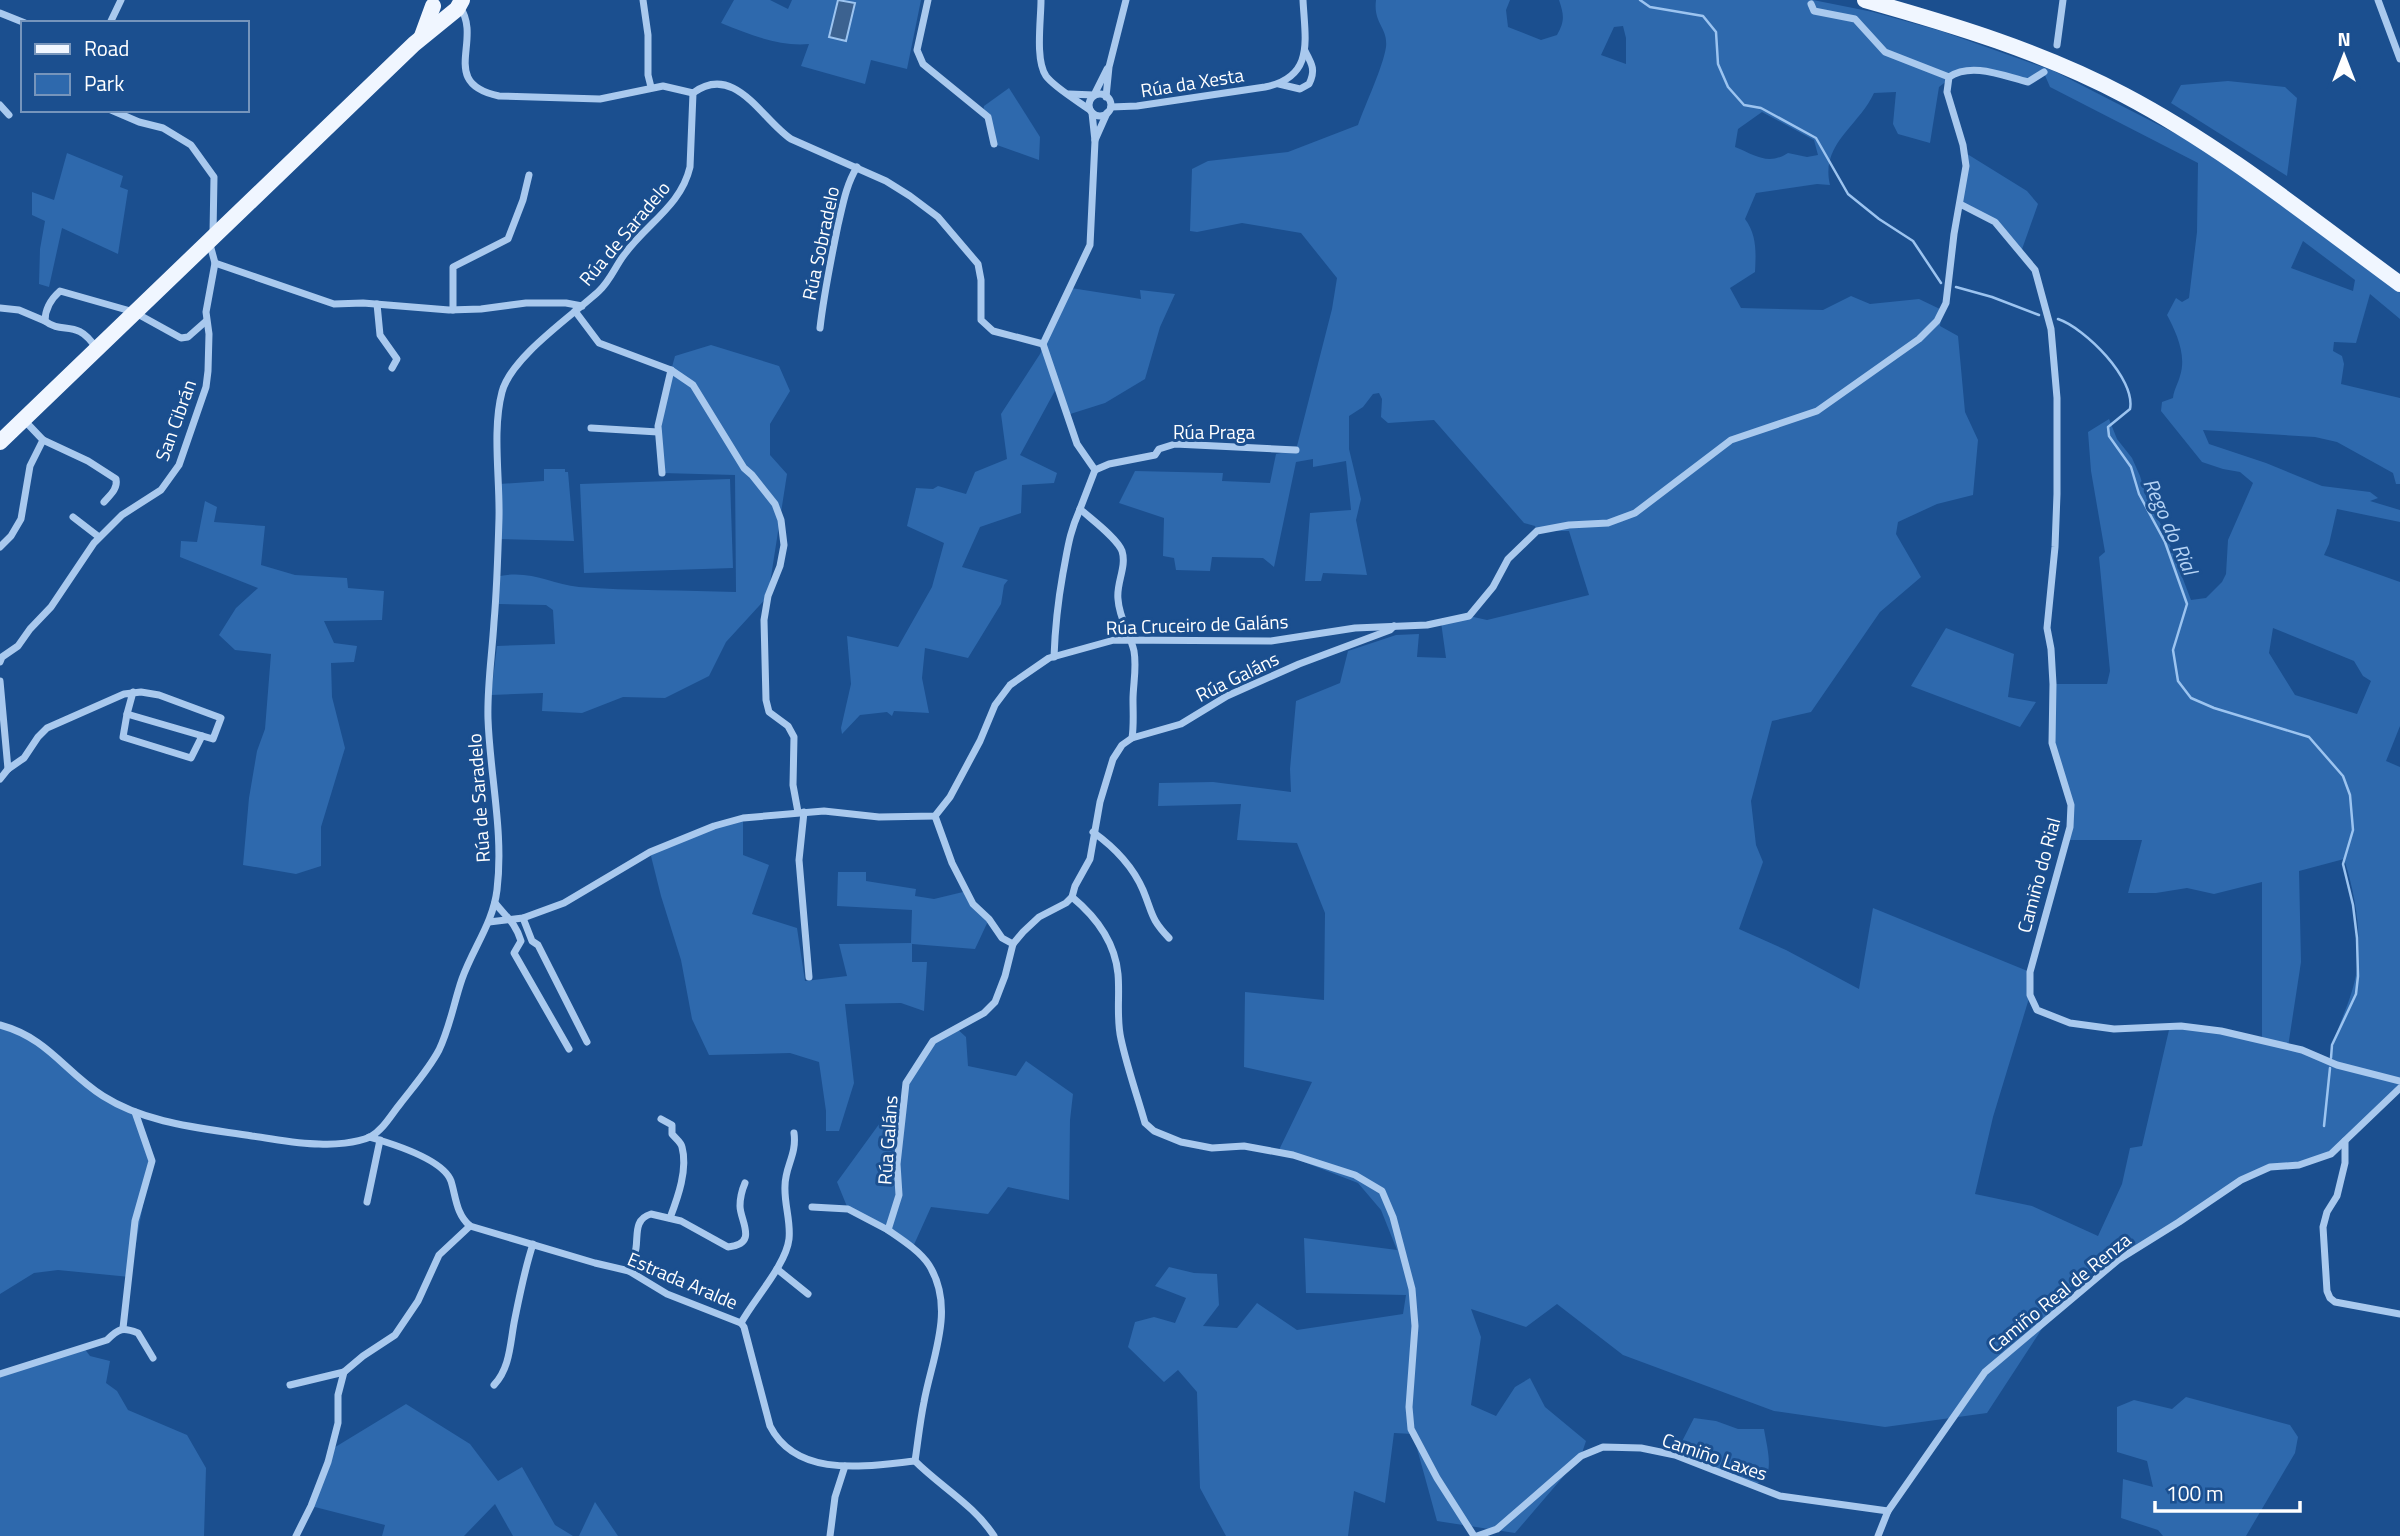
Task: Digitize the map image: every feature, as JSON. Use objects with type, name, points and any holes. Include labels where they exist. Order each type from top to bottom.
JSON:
[{"type":"main road","points":[[1866,0],[1954,25],[2061,66],[2123,95],[2244,169],[2400,284]]},
{"type":"main road","points":[[432,3],[440,13],[458,4]]},
{"type":"main road","points":[[422,36],[432,3]]},
{"type":"main road","points":[[0,442],[458,4]]},
{"type":"street","points":[[111,21],[121,0]]},
{"type":"street","points":[[643,0],[651,87]]},
{"type":"street","points":[[928,0],[917,50],[923,64],[988,117],[993,144]]},
{"type":"street","points":[[1041,0],[1042,68],[1050,81],[1100,116],[1109,110]]},
{"type":"street","points":[[1095,141],[1109,110],[1105,97],[1108,67],[1126,0]]},
{"type":"street","name":"Rúa da Xesta","points":[[1109,110],[1279,84],[1300,89],[1309,84],[1314,74],[1305,51],[1303,0]]},
{"type":"street","points":[[2057,45],[2063,0]]},
{"type":"street","points":[[2378,0],[2400,59]]},
{"type":"street","name":"Rúa Sobradelo","points":[[458,4],[466,17],[466,71],[473,87],[485,93],[499,96],[600,99],[651,87],[673,86],[693,93],[709,84],[736,89],[762,110],[783,134],[886,181],[929,208],[976,259],[981,280],[981,320],[988,328],[999,333],[1043,344]]},
{"type":"street","points":[[1811,4],[1814,11],[1855,19],[1885,52],[1949,77]]},
{"type":"street","points":[[0,13],[21,21]]},
{"type":"street","points":[[1279,84],[1297,73],[1305,51]]},
{"type":"street","points":[[1054,657],[1056,608],[1066,548],[1070,531],[1095,470],[1077,444],[1043,344],[1090,245],[1095,141],[1090,101],[1108,67]]},
{"type":"street","points":[[1949,77],[1961,70],[1987,72],[2028,82],[2044,72]]},
{"type":"street","points":[[1395,626],[1427,625],[1469,616],[1493,587],[1508,559],[1536,531],[1569,525],[1608,523],[1635,513],[1731,440],[1817,411],[1919,339],[1937,321],[1945,303],[1966,166],[1963,145],[1947,92],[1949,77]]},
{"type":"street","name":"Rúa de Saradelo","points":[[369,1137],[382,1128],[439,1050],[462,978],[489,922],[495,903],[499,868],[496,808],[489,752],[488,696],[499,528],[501,394],[511,373],[601,289],[623,256],[670,207],[688,178],[693,93]]},
{"type":"street","points":[[1069,93],[1105,97]]},
{"type":"street","points":[[0,105],[9,115]]},
{"type":"street","name":"San Cibrán","points":[[0,662],[3,653],[18,646],[51,607],[100,537],[122,515],[161,490],[179,465],[206,387],[209,334],[205,322],[215,263],[211,238],[214,177],[191,145],[163,128],[115,112]]},
{"type":"street","name":"Rúa Sobradelo","points":[[820,328],[829,261],[844,197],[857,167]]},
{"type":"street","points":[[453,310],[453,267],[509,239],[529,176]]},
{"type":"street","name":"Camiño do Rial","points":[[1960,204],[1995,222],[2035,270],[2051,329],[2055,358],[2057,529],[2047,628],[2053,684],[2052,743],[2071,806],[2070,827],[2030,972],[2030,995],[2037,1010],[2070,1023],[2114,1029],[2181,1026],[2221,1031],[2302,1050],[2337,1065],[2400,1081]]},
{"type":"street","points":[[215,263],[334,304],[377,304],[453,310],[526,303],[566,303],[578,308],[599,343],[671,370],[693,385],[744,468],[775,504],[781,520],[784,545],[768,596],[764,620],[766,700],[769,712],[788,726],[794,737],[793,785],[801,812],[799,860],[809,977]]},
{"type":"street","points":[[46,321],[45,313],[53,298],[60,292],[134,312],[181,338],[188,337],[205,322]]},
{"type":"street","points":[[377,304],[380,335],[397,359],[392,368]]},
{"type":"street","points":[[0,308],[19,310],[51,325],[78,330],[89,336],[96,348]]},
{"type":"street","points":[[662,473],[658,432],[671,370]]},
{"type":"street","points":[[24,419],[43,440],[88,461],[116,479],[113,492],[104,502]]},
{"type":"street","points":[[591,428],[658,432]]},
{"type":"street","points":[[0,547],[12,537],[21,519],[30,466],[43,440]]},
{"type":"street","name":"Rúa Praga","points":[[1095,470],[1109,464],[1155,455],[1166,445],[1174,444],[1296,450]]},
{"type":"street","points":[[1080,509],[1116,541],[1122,552],[1123,567],[1117,596],[1120,614],[1133,650],[1135,668],[1132,738],[1122,745],[1113,759],[1093,832],[1090,859],[1072,897],[1088,910],[1105,934],[1112,952],[1118,972],[1121,1040],[1144,1123],[1154,1132],[1181,1142],[1212,1148],[1244,1146],[1293,1155],[1355,1175],[1382,1191],[1393,1217],[1412,1289],[1415,1326],[1409,1407],[1411,1429],[1437,1478],[1476,1536]]},
{"type":"street","points":[[73,517],[100,537]]},
{"type":"street","name":"Rúa Cruceiro de Galáns","points":[[935,816],[950,797],[980,741],[995,705],[1010,685],[1054,657],[1101,642],[1129,639],[1271,641],[1355,628],[1395,626]]},
{"type":"street","name":"Rúa Galáns","points":[[1132,738],[1181,724],[1227,696],[1299,664],[1390,631],[1395,626]]},
{"type":"street","points":[[1355,628],[1359,635],[1356,643]]},
{"type":"street","points":[[0,681],[8,769]]},
{"type":"street","points":[[133,692],[123,737],[191,758],[202,736]]},
{"type":"street","points":[[0,779],[8,769],[24,758],[38,737],[55,723],[133,692],[159,695],[220,718],[213,739],[127,714]]},
{"type":"street","points":[[489,922],[523,918],[564,903],[650,852],[714,826],[743,818],[824,811],[879,817],[935,816],[951,863],[973,904],[989,919],[1002,938],[1013,944]]},
{"type":"street","points":[[1093,832],[1118,852],[1142,888],[1154,922],[1169,938]]},
{"type":"street","name":"Rúa Galáns","points":[[888,1230],[899,1195],[897,1164],[906,1083],[933,1041],[984,1013],[995,1002],[1013,944],[1039,917],[1072,897]]},
{"type":"street","points":[[495,903],[512,919],[521,941],[514,953],[569,1049]]},
{"type":"street","points":[[523,918],[532,941],[538,945],[587,1042]]},
{"type":"street","points":[[0,1025],[29,1035],[90,1087],[135,1112],[197,1129],[303,1143],[339,1143],[369,1137],[416,1154],[445,1171],[451,1181],[460,1213],[470,1226],[439,1255],[418,1301],[395,1335],[344,1372],[290,1385]]},
{"type":"street","name":"Camiño Real de Renza","points":[[1878,1536],[1888,1511],[1985,1372],[2118,1260],[2241,1180],[2270,1167],[2299,1165],[2331,1154],[2400,1088]]},
{"type":"street","points":[[123,1328],[135,1221],[152,1161],[135,1112]]},
{"type":"street","points":[[661,1119],[672,1125],[672,1134],[682,1144],[683,1157],[677,1199],[670,1217]]},
{"type":"street","points":[[741,1323],[777,1269],[789,1243],[785,1185],[796,1146],[794,1133]]},
{"type":"street","points":[[367,1202],[380,1140]]},
{"type":"street","points":[[2345,1141],[2345,1163],[2337,1196],[2327,1212],[2323,1227],[2327,1291],[2335,1302],[2400,1314]]},
{"type":"street","points":[[629,1271],[641,1219],[651,1214],[670,1217],[722,1245],[734,1246],[745,1237],[745,1223],[740,1211],[745,1183]]},
{"type":"street","points":[[812,1207],[848,1209],[888,1230],[928,1263],[936,1280],[941,1307],[941,1335],[923,1403],[915,1461],[958,1497],[986,1524],[994,1536]]},
{"type":"street","name":"Estrada Aralde","points":[[470,1226],[629,1271],[667,1294],[741,1323],[770,1426],[775,1436],[790,1452],[809,1460],[845,1466],[915,1461]]},
{"type":"street","points":[[494,1385],[504,1370],[508,1357],[527,1259],[533,1244]]},
{"type":"street","points":[[777,1269],[808,1294]]},
{"type":"street","points":[[0,1374],[107,1340],[123,1328],[138,1333],[153,1358]]},
{"type":"street","points":[[296,1536],[328,1462],[338,1423],[338,1395],[344,1372]]},
{"type":"street","name":"Camiño Laxes","points":[[1476,1536],[1497,1529],[1581,1456],[1603,1447],[1641,1448],[1675,1455],[1780,1496],[1888,1511]]},
{"type":"street","points":[[830,1536],[835,1497],[845,1466]]},
{"type":"green space","points":[[734,0],[770,0],[788,9],[792,0],[921,0],[907,69],[871,60],[865,84],[801,66],[809,44],[775,42],[721,23]]},
{"type":"green space","points":[[1376,0],[1510,0],[1506,10],[1508,27],[1541,40],[1557,35],[1560,30],[1563,18],[1559,0],[1813,0],[1873,12],[1941,31],[2054,71],[2190,141],[2230,167],[2400,292],[2400,319],[2370,294],[2356,343],[2334,342],[2333,351],[2342,356],[2344,364],[2341,384],[2400,398],[2400,484],[2396,484],[2393,473],[2337,442],[2315,437],[2203,430],[2209,444],[2322,486],[2370,492],[2378,498],[2370,501],[2400,510],[2400,522],[2337,509],[2324,555],[2400,582],[2400,726],[2386,761],[2400,767],[2400,1088],[2331,1153],[2298,1164],[2271,1165],[2132,1253],[2125,1251],[2068,1289],[1987,1413],[1885,1427],[1774,1411],[1623,1355],[1557,1304],[1526,1327],[1471,1309],[1481,1337],[1471,1405],[1496,1416],[1515,1387],[1530,1378],[1545,1407],[1586,1441],[1581,1456],[1515,1533],[1437,1521],[1413,1434],[1394,1433],[1385,1503],[1354,1491],[1348,1536],[1226,1536],[1200,1488],[1197,1392],[1178,1370],[1164,1382],[1128,1347],[1135,1322],[1154,1317],[1175,1323],[1186,1298],[1155,1286],[1169,1267],[1194,1273],[1217,1274],[1219,1305],[1203,1326],[1237,1328],[1257,1303],[1297,1330],[1403,1314],[1406,1295],[1306,1293],[1304,1238],[1397,1250],[1381,1210],[1358,1183],[1278,1152],[1312,1082],[1244,1067],[1245,992],[1324,1000],[1325,913],[1297,843],[1237,840],[1241,804],[1158,806],[1159,783],[1213,782],[1291,792],[1290,769],[1296,701],[1340,683],[1348,651],[1396,635],[1419,634],[1417,657],[1446,658],[1441,622],[1469,616],[1487,620],[1589,595],[1569,531],[1537,531],[1535,526],[1524,523],[1434,420],[1388,423],[1381,417],[1382,399],[1379,393],[1373,394],[1363,407],[1349,416],[1349,449],[1361,499],[1356,520],[1367,575],[1323,573],[1321,581],[1305,581],[1310,513],[1351,510],[1346,461],[1313,467],[1313,459],[1296,462],[1274,567],[1263,558],[1212,557],[1210,571],[1176,570],[1174,558],[1163,556],[1164,518],[1119,503],[1135,471],[1223,473],[1222,481],[1270,483],[1276,454],[1296,450],[1332,309],[1337,278],[1301,233],[1242,223],[1190,231],[1192,169],[1208,161],[1288,152],[1358,125],[1386,47]],"holes":[[[1623,26],[1626,64],[1601,55],[1614,27]],[[1961,70],[2028,82],[2044,73],[2050,87],[2198,163],[2197,232],[2189,298],[2182,302],[2176,298],[2167,315],[2180,344],[2182,368],[2173,398],[2162,402],[2161,411],[2202,462],[2240,472],[2253,483],[2228,540],[2226,574],[2222,582],[2206,598],[2191,600],[2132,458],[2117,439],[2109,419],[2088,432],[2091,471],[2105,552],[2099,557],[2110,671],[2107,684],[2053,684],[2052,743],[2071,805],[2067,840],[2142,840],[2128,893],[2156,893],[2187,888],[2214,894],[2262,882],[2262,1040],[2214,1030],[2163,1027],[2169,1030],[2142,1146],[2130,1148],[2122,1184],[2098,1236],[2032,1206],[1975,1194],[1993,1117],[2030,995],[2030,972],[1873,908],[1859,989],[1786,950],[1739,929],[1763,862],[1756,845],[1751,801],[1772,721],[1811,712],[1880,612],[1921,577],[1896,534],[1898,522],[1937,504],[1973,495],[1978,440],[1965,412],[1958,336],[1940,326],[1942,310],[1919,299],[1870,304],[1851,296],[1823,310],[1741,308],[1730,288],[1755,272],[1754,238],[1745,219],[1756,193],[1817,184],[1830,185],[1828,171],[1836,147],[1874,93],[1896,92],[1893,124],[1898,134],[1930,143],[1939,87]],[[1762,112],[1814,140],[1818,155],[1807,157],[1788,153],[1768,159],[1735,147],[1738,129]],[[2303,241],[2355,280],[2353,291],[2291,268]],[[2273,628],[2354,661],[2363,676],[2371,681],[2357,714],[2295,695],[2269,653]],[[2344,859],[2353,891],[2359,942],[2352,991],[2332,1049],[2331,1058],[2336,1063],[2288,1047],[2301,962],[2299,871]]]},
{"type":"green space","points":[[2228,81],[2285,87],[2297,98],[2287,176],[2171,103],[2181,85]]},
{"type":"green space","points":[[1009,88],[1040,137],[1039,160],[994,144],[983,113],[984,106]]},
{"type":"green space","points":[[1964,152],[2027,191],[2038,204],[2021,252],[1995,222],[1960,204]]},
{"type":"green space","points":[[67,153],[123,176],[120,187],[128,190],[118,254],[62,228],[49,287],[39,284],[40,249],[45,221],[32,215],[32,192],[54,200]]},
{"type":"green space","points":[[1071,288],[1141,299],[1140,290],[1175,294],[1160,327],[1145,379],[1105,403],[1067,415],[1057,387],[1020,455],[1057,473],[1054,483],[1022,485],[1021,513],[980,527],[962,567],[1008,580],[1004,585],[1001,604],[968,658],[925,648],[922,678],[929,713],[894,711],[892,716],[887,712],[860,715],[842,734],[851,684],[847,636],[898,647],[932,587],[944,543],[907,526],[916,488],[933,489],[938,486],[966,494],[975,472],[1007,459],[1001,414],[1040,354]]},
{"type":"green space","points":[[711,345],[779,366],[790,391],[770,424],[770,455],[787,474],[768,596],[726,642],[709,676],[665,698],[623,697],[582,713],[542,711],[543,693],[491,695],[497,646],[555,644],[553,610],[546,605],[499,604],[500,576],[531,576],[579,587],[736,592],[735,475],[662,473],[662,414],[675,356]]},
{"type":"green space","points":[[544,469],[565,469],[565,472],[568,472],[574,541],[498,539],[499,484],[544,481]]},
{"type":"green space","points":[[730,479],[733,568],[584,573],[580,484]]},
{"type":"green space","points":[[205,501],[217,507],[214,522],[265,526],[261,565],[295,575],[347,578],[348,588],[384,591],[382,620],[324,621],[334,643],[357,646],[354,662],[331,663],[332,697],[345,748],[321,827],[321,866],[296,874],[243,865],[249,798],[257,751],[265,729],[271,654],[235,650],[219,635],[236,608],[258,588],[180,557],[181,541],[197,542]]},
{"type":"green space","points":[[1946,628],[2014,654],[2008,697],[2036,702],[2020,727],[1911,686]]},
{"type":"green space","points":[[743,818],[743,855],[769,865],[752,914],[797,928],[805,981],[847,976],[839,944],[911,943],[912,910],[837,906],[838,872],[866,872],[866,881],[916,889],[915,896],[934,899],[963,892],[989,919],[975,949],[912,944],[912,962],[927,962],[924,1011],[901,1003],[845,1004],[854,1083],[839,1131],[826,1131],[819,1062],[790,1053],[709,1055],[692,1019],[681,960],[650,852]]},
{"type":"green space","points":[[0,1025],[46,1047],[90,1087],[135,1112],[149,1148],[149,1171],[130,1277],[58,1270],[34,1273],[0,1294]]},
{"type":"green space","points":[[955,1027],[966,1037],[968,1066],[1016,1076],[1026,1061],[1073,1094],[1069,1200],[1008,1187],[988,1214],[931,1207],[912,1249],[848,1209],[837,1182],[885,1116],[904,1106],[906,1083],[932,1043]]},
{"type":"green space","points":[[84,1348],[90,1356],[110,1361],[106,1383],[117,1391],[128,1410],[187,1435],[206,1468],[204,1536],[0,1536],[0,1374]]},
{"type":"green space","points":[[2186,1397],[2290,1425],[2298,1437],[2295,1453],[2246,1536],[2163,1536],[2158,1530],[2121,1518],[2123,1479],[2153,1487],[2147,1461],[2117,1452],[2117,1407],[2134,1400],[2172,1409]]},
{"type":"green space","points":[[406,1404],[470,1444],[498,1481],[522,1467],[555,1525],[573,1536],[513,1536],[495,1504],[464,1536],[382,1536],[385,1525],[311,1506],[332,1449]]},
{"type":"green space","points":[[1694,1418],[1716,1421],[1738,1429],[1764,1429],[1769,1459],[1766,1477],[1753,1486],[1675,1455]]},
{"type":"green space","points":[[595,1502],[618,1536],[579,1536]]},
{"type":"shaded area","points":[[838,0],[855,3],[846,41],[829,37]]},
{"type":"waterway","name":"Rego do Rial","points":[[1640,0],[1650,7],[1703,16],[1716,32],[1718,64],[1728,87],[1744,105],[1761,108],[1816,138],[1848,194],[1913,241],[1941,283]]},
{"type":"waterway","name":"Rego do Rial","points":[[1956,287],[2039,315]]},
{"type":"waterway","name":"Rego do Rial","points":[[2058,319],[2081,333],[2106,356],[2117,370],[2130,397],[2130,409],[2108,427],[2109,436],[2131,467],[2139,494],[2165,542],[2187,604],[2173,650],[2178,681],[2191,698],[2214,708],[2309,737],[2343,776],[2350,795],[2353,830],[2343,864],[2353,905],[2358,976],[2356,994],[2332,1045],[2331,1058]]},
{"type":"waterway","name":"Rego do Rial","points":[[2324,1126],[2330,1068]]}]
